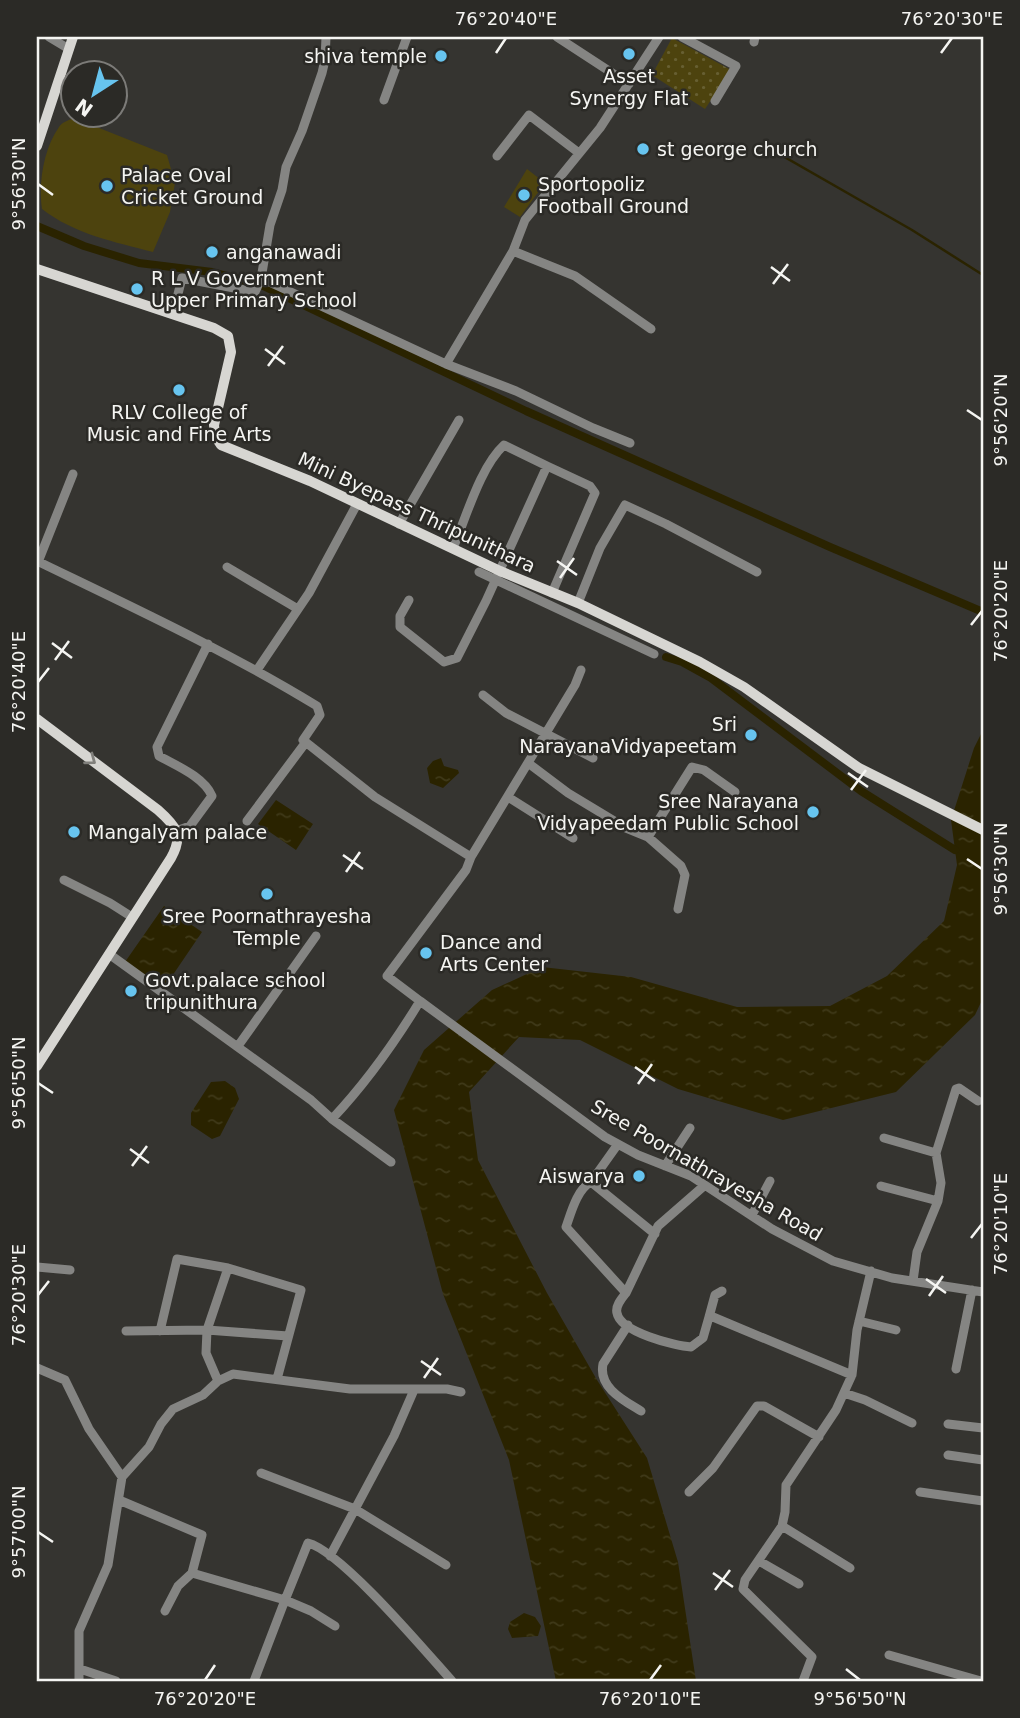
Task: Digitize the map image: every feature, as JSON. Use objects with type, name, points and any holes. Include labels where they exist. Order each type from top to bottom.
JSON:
[{"type":"main road","points":[[37,146],[73,37]]},
{"type":"main road","name":"Mini Byepass Thripunithara","points":[[37,269],[214,328],[230,338],[232,352],[214,425],[218,441],[229,449],[310,481],[453,548],[498,575],[578,603],[699,662],[744,687],[839,755],[891,786],[983,830]]},
{"type":"main road","points":[[37,719],[158,810],[176,831],[178,840],[176,848],[37,1066]]},
{"type":"street","points":[[49,37],[69,49]]},
{"type":"street","points":[[173,314],[182,278],[255,292],[286,167],[322,73],[326,37]]},
{"type":"street","points":[[384,100],[407,37]]},
{"type":"street","points":[[557,37],[629,84]]},
{"type":"street","points":[[446,364],[513,251],[525,220],[600,128],[659,37]]},
{"type":"street","points":[[682,37],[736,66],[715,101]]},
{"type":"street","points":[[497,156],[529,115],[579,153]]},
{"type":"street","points":[[513,251],[575,276],[651,329]]},
{"type":"street","points":[[259,282],[446,364],[516,391],[630,443]]},
{"type":"street","points":[[399,524],[458,420]]},
{"type":"street","points":[[453,548],[483,478],[504,445],[590,486],[595,493],[555,594],[554,606]]},
{"type":"street","points":[[409,600],[400,616],[400,627],[444,662],[457,657],[464,648],[547,466]]},
{"type":"street","points":[[73,474],[37,562],[208,644],[317,706],[320,715],[303,740],[375,797],[471,858],[528,764],[544,732],[575,685],[581,670]]},
{"type":"street","points":[[257,670],[298,609],[357,504]]},
{"type":"street","points":[[578,603],[600,548],[625,505],[757,572]]},
{"type":"street","points":[[227,567],[298,609]]},
{"type":"street","points":[[479,572],[498,575],[554,606],[654,654]]},
{"type":"street","points":[[176,831],[190,826],[212,796],[212,792],[200,780],[159,756],[157,747],[208,644]]},
{"type":"street","points":[[483,695],[506,713],[593,758]]},
{"type":"street","points":[[247,821],[306,742]]},
{"type":"street","points":[[528,764],[568,793],[626,828],[648,837],[681,866],[685,875],[678,909]]},
{"type":"street","points":[[648,837],[692,767],[704,770],[735,792]]},
{"type":"street","points":[[508,797],[573,838]]},
{"type":"street","name":"Sree Poornathrayesha Road","points":[[471,858],[466,870],[387,976],[618,1144],[705,1185],[810,1250],[833,1261],[870,1271],[983,1292]]},
{"type":"street","points":[[64,880],[110,902],[132,917]]},
{"type":"street","points":[[238,1046],[316,936]]},
{"type":"street","points":[[109,954],[238,1046],[391,1162]]},
{"type":"street","points":[[332,1119],[347,1103],[420,1001]]},
{"type":"street","points":[[913,1280],[917,1252],[938,1201],[941,1183],[936,1153],[957,1088],[978,1101]]},
{"type":"street","points":[[665,1166],[690,1128]]},
{"type":"street","points":[[884,1138],[936,1153]]},
{"type":"street","points":[[618,1144],[591,1182],[586,1184],[566,1227],[626,1293]]},
{"type":"street","points":[[752,1215],[770,1181]]},
{"type":"street","points":[[591,1182],[654,1234]]},
{"type":"street","points":[[705,1185],[658,1226],[618,1305],[617,1313],[620,1320],[663,1342],[691,1347],[703,1338],[715,1295],[722,1291]]},
{"type":"street","points":[[881,1186],[938,1201]]},
{"type":"street","points":[[160,1331],[177,1259],[228,1268],[300,1290],[277,1379]]},
{"type":"street","points":[[37,1267],[70,1270]]},
{"type":"street","points":[[218,1381],[206,1353],[207,1330],[228,1268]]},
{"type":"street","points":[[803,1681],[812,1657],[743,1589],[745,1580],[782,1526],[786,1485],[836,1410],[852,1376],[859,1321],[870,1271]]},
{"type":"street","points":[[956,1369],[972,1290]]},
{"type":"street","points":[[709,1317],[852,1376]]},
{"type":"street","points":[[859,1321],[896,1330]]},
{"type":"street","points":[[628,1325],[603,1364],[602,1370],[610,1389],[641,1411]]},
{"type":"street","points":[[126,1331],[207,1330],[288,1336]]},
{"type":"street","points":[[37,1368],[65,1380],[89,1429],[122,1477]]},
{"type":"street","points":[[79,1681],[79,1631],[108,1565],[122,1477],[149,1447],[161,1424],[173,1409],[203,1395],[218,1381],[233,1374],[350,1389],[447,1389],[461,1392]]},
{"type":"street","points":[[330,1556],[394,1436],[414,1390]]},
{"type":"street","points":[[844,1393],[866,1400],[912,1423]]},
{"type":"street","points":[[689,1492],[713,1468],[757,1406],[764,1406],[819,1437]]},
{"type":"street","points":[[948,1423],[983,1428]]},
{"type":"street","points":[[948,1455],[983,1460]]},
{"type":"street","points":[[261,1473],[355,1509],[446,1565]]},
{"type":"street","points":[[920,1492],[983,1501]]},
{"type":"street","points":[[119,1500],[202,1535],[192,1573],[178,1586],[164,1611]]},
{"type":"street","points":[[782,1526],[850,1568]]},
{"type":"street","points":[[254,1681],[308,1543],[318,1547],[356,1578],[452,1681]]},
{"type":"street","points":[[759,1561],[799,1584]]},
{"type":"street","points":[[192,1573],[285,1600],[312,1611],[335,1626]]},
{"type":"street","points":[[889,1655],[981,1681]]},
{"type":"street","points":[[80,1669],[116,1681]]},
{"type":"shaded area","points":[[672,38],[731,70],[705,109],[652,75]]},
{"type":"shaded area","name":"Palace Oval Cricket Ground","points":[[60,125],[60,130],[104,130],[167,155],[175,183],[170,212],[153,252],[81,231],[42,209],[42,177],[46,155]]},
{"type":"shaded area","name":"Sportopoliz Football Ground","points":[[527,169],[545,183],[520,217],[504,207]]},
{"type":"water","points":[[983,730],[983,998],[975,1015],[896,1092],[783,1120],[678,1089],[580,1040],[519,1037],[469,1092],[478,1160],[547,1293],[597,1380],[647,1458],[678,1562],[696,1681],[556,1681],[509,1460],[443,1294],[394,1110],[424,1050],[492,990],[542,967],[631,977],[737,1007],[830,1006],[887,976],[944,921],[957,865],[951,820],[974,748]]},
{"type":"water","points":[[441,758],[444,766],[458,770],[459,773],[443,788],[430,783],[427,768],[433,761]]},
{"type":"water","points":[[276,800],[313,824],[296,850],[258,824]]},
{"type":"water","points":[[164,906],[202,932],[164,988],[125,962]]},
{"type":"water","points":[[225,1081],[235,1088],[239,1099],[220,1136],[212,1139],[191,1125],[191,1113],[211,1082]]},
{"type":"water","points":[[524,1613],[535,1617],[541,1626],[538,1636],[512,1638],[508,1629],[510,1622]]},
{"type":"waterway","points":[[762,144],[912,230],[983,275]]},
{"type":"waterway","points":[[37,226],[84,246],[139,263],[212,272],[261,285],[526,411],[983,612]]},
{"type":"waterway","points":[[666,657],[682,662],[711,678],[861,791],[955,850]]},
{"type":"place","name":"Asset Synergy Flat","points":[[629,54]]},
{"type":"place","name":"shiva temple","points":[[441,56]]},
{"type":"place","name":"st george church","points":[[643,149]]},
{"type":"place","name":"Palace Oval Cricket Ground","points":[[107,186]]},
{"type":"place","name":"Sportopoliz Football Ground","points":[[524,195]]},
{"type":"place","name":"anganawadi","points":[[212,252]]},
{"type":"place","name":"R L V Government Upper Primary School","points":[[137,289]]},
{"type":"place","name":"RLV College of Music and Fine Arts","points":[[179,390]]},
{"type":"place","name":"Sri NarayanaVidyapeetam","points":[[751,735]]},
{"type":"place","name":"Sree Narayana Vidyapeedam Public School","points":[[813,812]]},
{"type":"place","name":"Mangalyam palace","points":[[74,832]]},
{"type":"place","name":"Sree Poornathrayesha Temple","points":[[267,894]]},
{"type":"place","name":"Dance and Arts Center","points":[[426,953]]},
{"type":"place","name":"Govt.palace school tripunithura","points":[[131,991]]},
{"type":"place","name":"Aiswarya","points":[[639,1176]]}]
